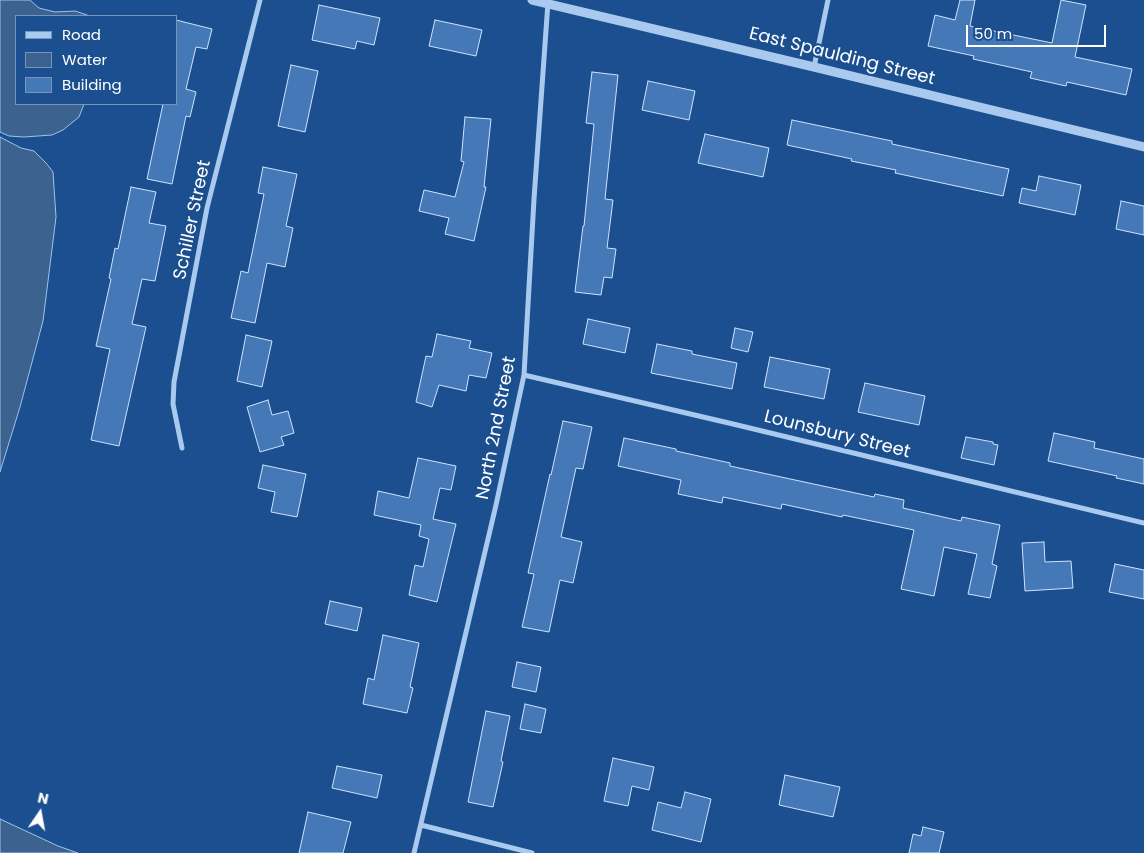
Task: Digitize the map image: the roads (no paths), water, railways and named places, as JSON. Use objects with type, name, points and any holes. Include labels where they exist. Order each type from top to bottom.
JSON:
[{"type":"street","name":"Schiller Street","points":[[182,448],[173,404],[174,382],[207,208],[260,0]]},
{"type":"street","name":"East Spaulding Street","points":[[532,0],[548,2],[1144,147]]},
{"type":"street","points":[[814,67],[828,0]]},
{"type":"street","name":"North 2nd Street","points":[[414,853],[496,505],[524,375],[548,2]]},
{"type":"street","name":"Lounsbury Street","points":[[524,375],[1144,523]]},
{"type":"street","points":[[421,825],[532,853]]},
{"type":"water","points":[[0,0],[30,0],[39,8],[55,12],[75,11],[87,15],[15,15],[15,105],[84,105],[79,117],[63,130],[52,135],[24,137],[9,136],[0,132]]},
{"type":"water","points":[[0,137],[21,148],[34,151],[53,172],[56,217],[43,321],[0,472]]},
{"type":"water","points":[[0,819],[58,846],[78,853],[0,853]]}]
